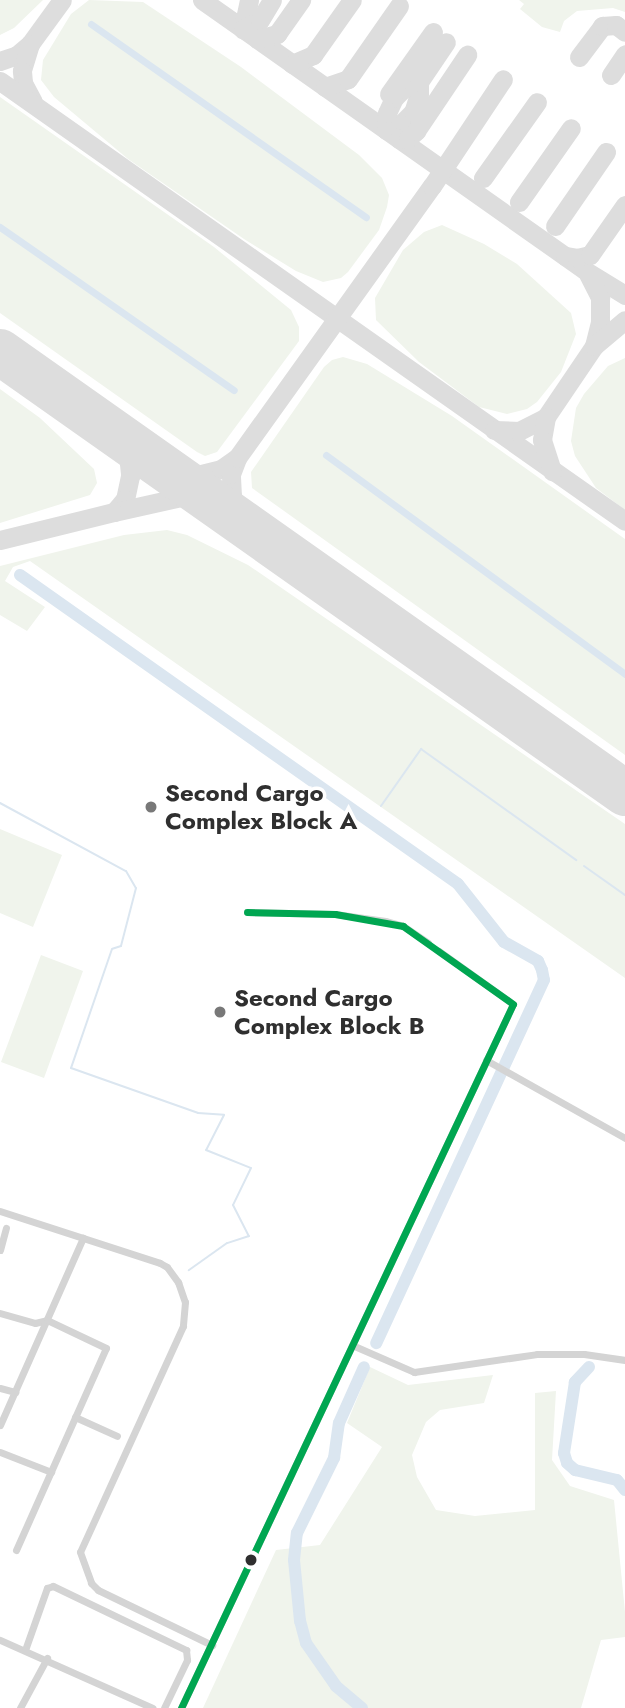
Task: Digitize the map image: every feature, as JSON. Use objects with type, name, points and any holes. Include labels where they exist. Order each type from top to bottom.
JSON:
[{"type":"street","points":[[247,912],[335,914],[386,921],[403,926],[428,943]]},
{"type":"street","points":[[181,1708],[513,1004],[439,951]]},
{"type":"street","points":[[487,1060],[625,1138]]},
{"type":"street","points":[[0,1211],[167,1267],[181,1291],[185,1313],[177,1339],[82,1543],[82,1562],[91,1583],[98,1590],[212,1645]]},
{"type":"street","points":[[0,1250],[6,1228]]},
{"type":"street","points":[[0,1425],[83,1238]]},
{"type":"street","points":[[0,1313],[35,1322],[47,1320],[106,1348],[16,1550]]},
{"type":"street","points":[[352,1345],[414,1372],[537,1354],[584,1354],[625,1360]]},
{"type":"street","points":[[0,1388],[15,1392]]},
{"type":"street","points":[[75,1417],[117,1436]]},
{"type":"street","points":[[0,1452],[51,1472]]},
{"type":"street","points":[[25,1650],[47,1588],[53,1586],[186,1650],[187,1660],[164,1708]]},
{"type":"street","points":[[0,1640],[47,1658],[153,1708]]},
{"type":"street","points":[[20,1708],[47,1658]]},
{"type":"shaded area","points":[[0,0],[43,0],[14,28],[0,35]]},
{"type":"shaded area","points":[[89,0],[143,2],[241,67],[359,155],[382,178],[389,195],[379,230],[348,272],[341,278],[323,282],[296,271],[244,239],[128,159],[54,97],[41,80],[43,60],[71,14]]},
{"type":"shaded area","points":[[519,0],[625,0],[625,12],[613,8],[577,11],[564,21],[560,32],[542,27],[520,9],[524,4]]},
{"type":"shaded area","points":[[0,97],[214,247],[291,310],[299,327],[299,341],[217,452],[205,456],[197,452],[0,313]]},
{"type":"shaded area","points":[[442,225],[484,244],[517,264],[571,313],[576,334],[561,372],[537,402],[527,409],[507,414],[479,407],[419,362],[376,320],[375,298],[403,250],[424,232]]},
{"type":"shaded area","points":[[343,357],[367,364],[452,416],[625,539],[625,755],[252,488],[251,472],[324,367],[332,360]]},
{"type":"shaded area","points":[[625,358],[625,510],[596,488],[575,456],[571,441],[576,408],[584,394],[608,366]]},
{"type":"shaded area","points":[[0,389],[40,418],[94,469],[97,483],[90,495],[0,523]]},
{"type":"shaded area","points":[[167,530],[187,535],[248,565],[625,824],[625,978],[30,561],[13,567],[5,581],[45,607],[27,631],[0,615],[0,566],[124,535]]},
{"type":"shaded area","points":[[0,829],[62,855],[33,927],[0,913]]},
{"type":"shaded area","points":[[41,955],[83,971],[44,1078],[1,1062]]},
{"type":"shaded area","points":[[370,1367],[408,1385],[493,1375],[484,1403],[440,1410],[426,1422],[412,1455],[417,1477],[436,1510],[475,1516],[535,1510],[535,1393],[556,1391],[552,1460],[570,1486],[614,1500],[625,1612],[625,1637],[601,1640],[581,1708],[203,1708],[276,1550],[320,1545],[382,1447],[347,1423]]},
{"type":"waterway","points":[[91,24],[366,217]]},
{"type":"waterway","points":[[0,227],[234,390]]},
{"type":"waterway","points":[[326,455],[625,674]]},
{"type":"waterway","points":[[20,575],[458,884],[504,942],[538,961],[544,980],[376,1343]]},
{"type":"waterway","points":[[381,806],[421,749],[576,860]]},
{"type":"waterway","points":[[0,803],[126,871],[136,888],[121,946],[112,949],[71,1068],[198,1113],[224,1115],[206,1150],[251,1168],[233,1205],[249,1236],[227,1243],[189,1270]]},
{"type":"waterway","points":[[584,866],[625,895]]},
{"type":"waterway","points":[[362,1708],[336,1686],[306,1643],[300,1621],[294,1560],[297,1533],[334,1458],[339,1423],[364,1367]]},
{"type":"waterway","points":[[589,1367],[575,1382],[564,1453],[567,1463],[575,1470],[617,1480],[625,1490]]},
{"type":"taxiway","points":[[30,44],[62,0]]},
{"type":"taxiway","points":[[202,0],[586,271],[625,295]]},
{"type":"taxiway","points":[[249,0],[243,29],[260,20],[272,0]]},
{"type":"taxiway","points":[[257,39],[277,34],[301,0]]},
{"type":"taxiway","points":[[292,64],[313,55],[352,0]]},
{"type":"taxiway","points":[[325,87],[348,79],[399,6]]},
{"type":"taxiway","points":[[579,57],[602,26],[616,25],[625,32]]},
{"type":"taxiway","points":[[389,94],[433,32]]},
{"type":"taxiway","points":[[419,82],[419,94],[413,112],[401,124],[386,130],[387,113],[394,98],[403,89],[419,82],[446,42]]},
{"type":"taxiway","points":[[0,61],[17,55],[30,44],[22,71],[23,83],[33,102]]},
{"type":"taxiway","points":[[611,75],[625,54]]},
{"type":"taxiway","points":[[399,139],[408,138],[416,131],[467,55]]},
{"type":"taxiway","points":[[256,533],[236,509],[232,496],[231,474],[237,458],[432,186],[503,79]]},
{"type":"taxiway","points":[[0,81],[625,521]]},
{"type":"taxiway","points":[[483,178],[537,102]]},
{"type":"taxiway","points":[[519,202],[571,128]]},
{"type":"taxiway","points":[[555,226],[606,152]]},
{"type":"taxiway","points":[[565,256],[577,258],[590,255],[625,205]]},
{"type":"taxiway","points":[[588,274],[600,298],[600,322],[594,346]]},
{"type":"taxiway","points":[[546,417],[594,346],[625,320]]},
{"type":"taxiway","points":[[494,430],[519,431],[546,417],[542,440],[552,471]]},
{"type":"taxiway","points":[[119,436],[127,445],[130,476],[125,499],[114,512],[181,497],[213,502],[222,509]]},
{"type":"taxiway","points":[[158,463],[197,475],[221,469],[237,458]]},
{"type":"taxiway","points":[[0,540],[114,512]]},
{"type":"runway","points":[[0,352],[625,793]]},
{"type":"transit line","points":[[181,1708],[513,1004],[403,926],[335,914],[247,912]]},
{"type":"place","name":"Second Cargo Complex Block A","points":[[151,807]]},
{"type":"place","name":"Second Cargo Complex Block B","points":[[220,1012]]}]
